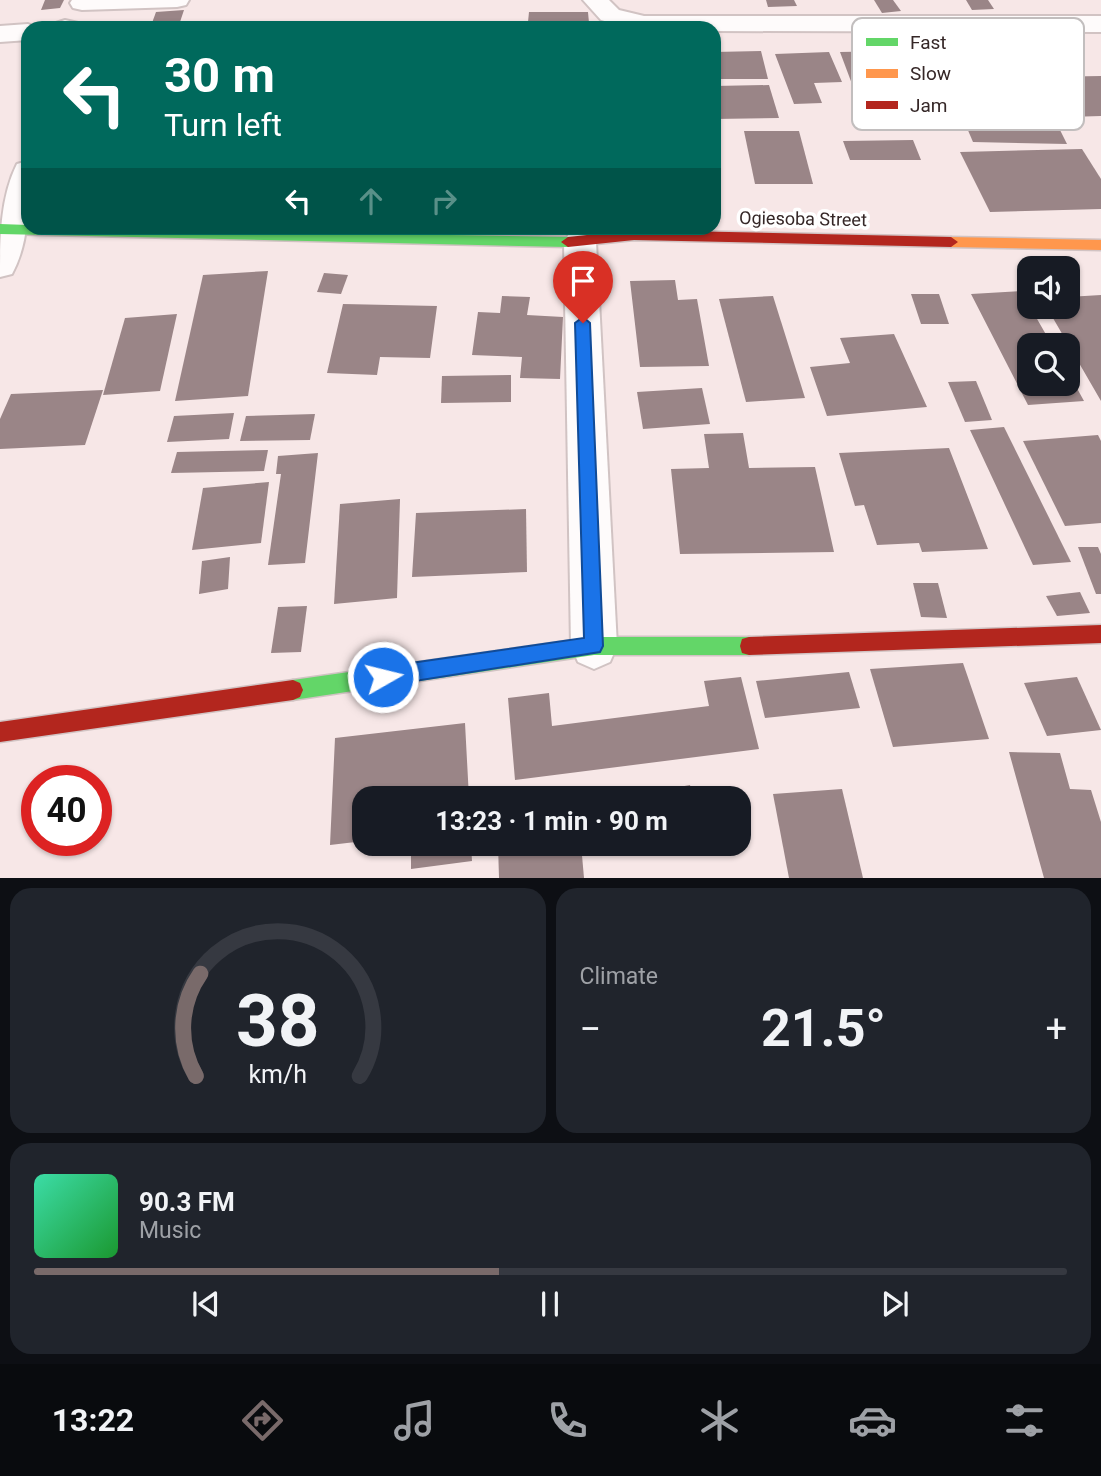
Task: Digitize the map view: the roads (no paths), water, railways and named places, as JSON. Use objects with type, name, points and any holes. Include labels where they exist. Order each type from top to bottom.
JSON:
[{"type":"street","points":[[72,21],[83,1],[177,0]]},
{"type":"street","points":[[606,11],[634,21]]},
{"type":"street","points":[[721,24],[852,23]]},
{"type":"street","points":[[0,34],[21,32]]},
{"type":"street","points":[[0,265],[6,228],[21,189]]},
{"type":"street","name":"Ogiesoba Street","points":[[721,234],[1101,245]]},
{"type":"street","name":"Ogiesoba Street","points":[[293,235],[580,242],[614,235]]},
{"type":"street","points":[[580,242],[594,646]]},
{"type":"street","points":[[0,732],[594,646],[789,646],[1101,634]]}]
